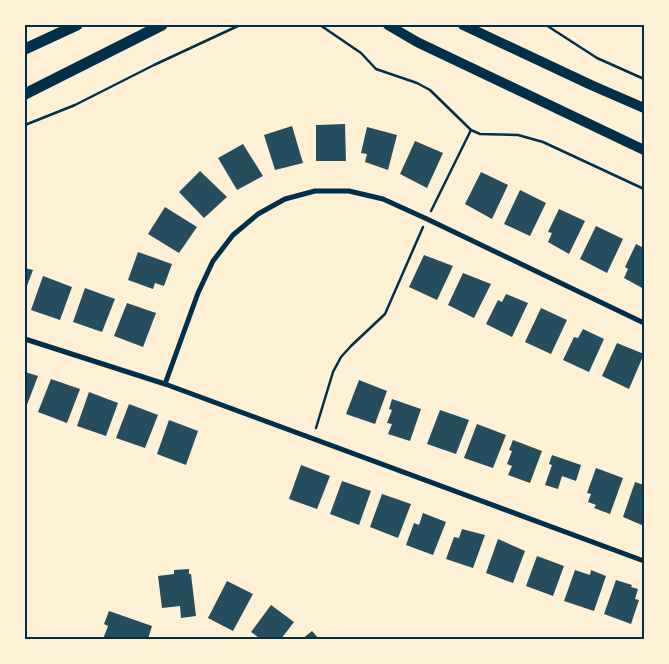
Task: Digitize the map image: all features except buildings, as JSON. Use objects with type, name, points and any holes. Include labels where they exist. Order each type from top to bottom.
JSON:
[{"type":"main road","points":[[25,49],[77,25]]},
{"type":"main road","points":[[25,94],[162,25]]},
{"type":"main road","points":[[388,25],[417,42],[644,150]]},
{"type":"main road","points":[[463,25],[568,75],[644,108]]},
{"type":"street","points":[[165,384],[198,292],[213,261],[232,235],[258,214],[286,200],[315,191],[349,191],[383,199],[427,218],[644,323]]},
{"type":"street","points":[[25,340],[165,384],[644,560]]},
{"type":"path","points":[[25,125],[75,105],[154,65],[240,25]]},
{"type":"path","points":[[320,25],[361,53],[376,69],[417,83],[430,90],[471,130],[480,134],[528,137],[543,142],[644,189]]},
{"type":"path","points":[[546,25],[597,58],[644,79]]},
{"type":"path","points":[[313,438],[333,372],[341,357],[385,314],[427,218],[471,130]]}]
